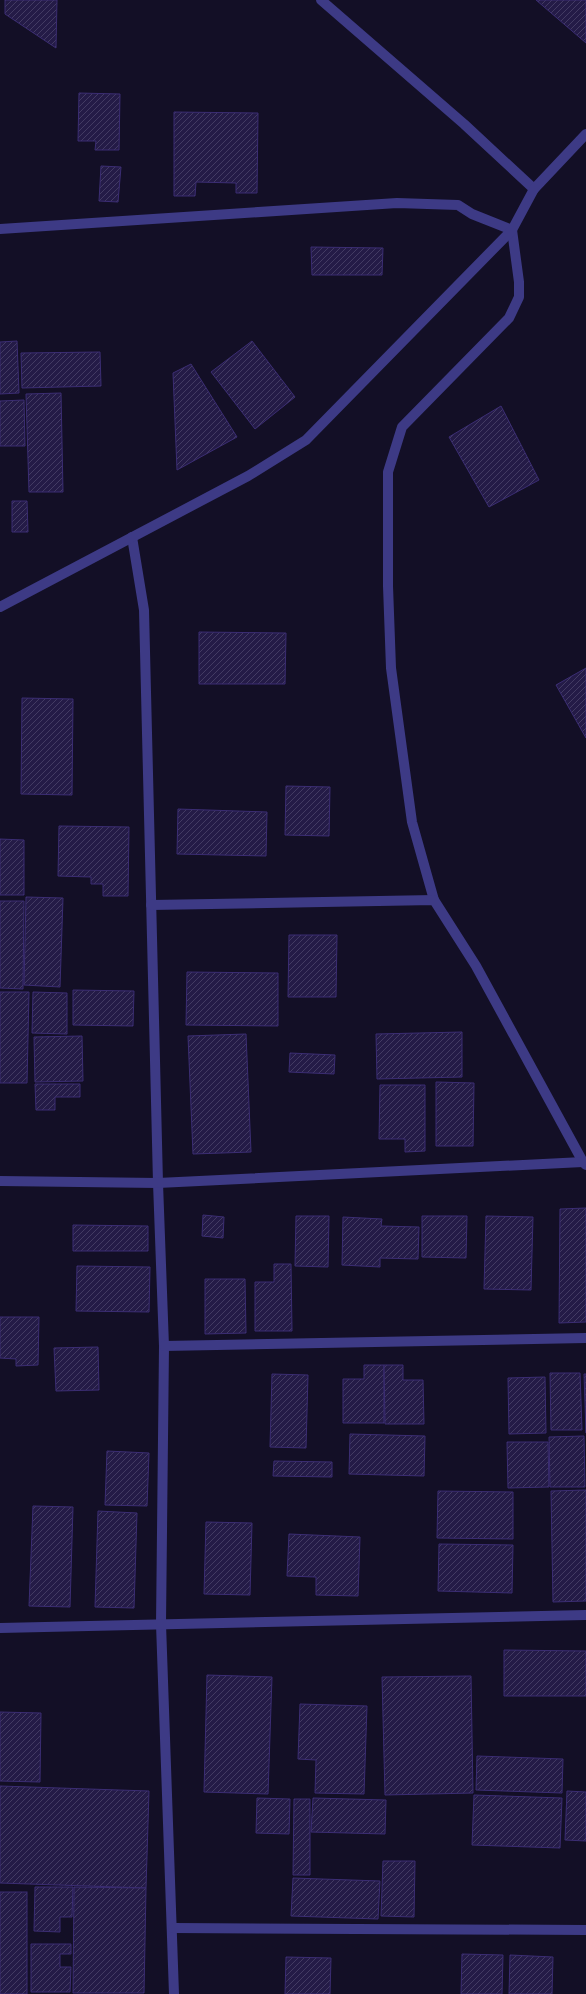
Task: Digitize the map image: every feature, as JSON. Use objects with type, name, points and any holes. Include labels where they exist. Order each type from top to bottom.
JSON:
[{"type":"street","points":[[322,0],[464,124],[534,189]]},
{"type":"street","points":[[0,608],[248,476],[306,440],[512,230],[534,189],[586,134]]},
{"type":"street","points":[[0,228],[397,203],[458,205],[472,214],[512,230]]},
{"type":"street","points":[[0,1181],[158,1183],[584,1163],[476,966],[434,900],[412,822],[391,668],[388,586],[388,472],[402,427],[509,318],[519,297],[512,230]]},
{"type":"street","points":[[132,537],[144,610],[158,1183],[164,1346],[161,1624],[173,1928],[174,1994]]},
{"type":"street","points":[[151,905],[434,900]]},
{"type":"street","points":[[164,1346],[586,1338]]},
{"type":"street","points":[[0,1628],[586,1615]]},
{"type":"street","points":[[173,1928],[586,1930]]},
{"type":"building","points":[[5,0],[57,0],[56,48],[5,14]]},
{"type":"building","points":[[536,0],[586,0],[586,43]]},
{"type":"building","points":[[79,93],[120,94],[119,150],[95,150],[96,141],[78,141]]},
{"type":"building","points":[[174,112],[258,113],[257,193],[236,193],[236,183],[196,182],[195,196],[174,196]]},
{"type":"building","points":[[101,166],[121,167],[118,202],[99,201]]},
{"type":"building","points":[[311,247],[383,248],[382,275],[312,275]]},
{"type":"building","points":[[17,341],[19,393],[0,394],[0,342]]},
{"type":"building","points":[[252,341],[295,397],[255,429],[211,372]]},
{"type":"building","points":[[100,352],[101,386],[22,388],[21,353]]},
{"type":"building","points":[[191,364],[237,437],[177,470],[173,373]]},
{"type":"building","points":[[61,393],[63,492],[29,492],[26,394]]},
{"type":"building","points":[[24,400],[25,446],[0,446],[0,401]]},
{"type":"building","points":[[501,406],[539,480],[489,507],[449,437]]},
{"type":"building","points":[[12,501],[27,501],[28,532],[12,532]]},
{"type":"building","points":[[199,632],[286,633],[285,684],[199,684]]},
{"type":"building","points":[[586,668],[586,738],[556,685]]},
{"type":"building","points":[[22,698],[73,699],[72,795],[21,794]]},
{"type":"building","points":[[286,786],[330,787],[329,836],[285,835]]},
{"type":"building","points":[[178,809],[267,812],[266,856],[177,854]]},
{"type":"building","points":[[59,826],[129,827],[128,896],[103,896],[103,884],[91,884],[91,877],[58,876]]},
{"type":"building","points":[[0,839],[24,840],[24,895],[0,895]]},
{"type":"building","points":[[26,897],[63,898],[60,987],[24,985]]},
{"type":"building","points":[[0,901],[24,901],[23,989],[0,988]]},
{"type":"building","points":[[289,935],[337,935],[336,997],[288,997]]},
{"type":"building","points":[[187,972],[278,973],[278,1026],[186,1025]]},
{"type":"building","points":[[73,990],[134,991],[133,1026],[73,1025]]},
{"type":"building","points":[[0,992],[29,992],[27,1083],[0,1083]]},
{"type":"building","points":[[33,992],[67,993],[67,1034],[32,1033]]},
{"type":"building","points":[[462,1032],[462,1077],[377,1079],[376,1034]]},
{"type":"building","points":[[246,1034],[251,1152],[193,1154],[188,1036]]},
{"type":"building","points":[[82,1036],[83,1081],[35,1082],[34,1037]]},
{"type":"building","points":[[290,1053],[335,1055],[334,1074],[289,1072]]},
{"type":"building","points":[[436,1082],[474,1083],[473,1146],[436,1146]]},
{"type":"building","points":[[35,1084],[80,1084],[80,1097],[55,1097],[55,1110],[36,1110]]},
{"type":"building","points":[[380,1085],[425,1085],[425,1151],[405,1152],[405,1139],[379,1139]]},
{"type":"building","points":[[586,1208],[586,1322],[559,1323],[560,1209]]},
{"type":"building","points":[[203,1215],[224,1217],[223,1238],[202,1236]]},
{"type":"building","points":[[296,1216],[329,1216],[328,1267],[295,1266]]},
{"type":"building","points":[[422,1216],[467,1216],[466,1258],[422,1257]]},
{"type":"building","points":[[486,1216],[533,1217],[531,1290],[484,1289]]},
{"type":"building","points":[[343,1217],[382,1219],[381,1226],[419,1227],[418,1259],[380,1258],[380,1267],[342,1265]]},
{"type":"building","points":[[73,1225],[148,1226],[148,1251],[73,1251]]},
{"type":"building","points":[[274,1264],[291,1264],[292,1331],[255,1331],[255,1282],[274,1282]]},
{"type":"building","points":[[77,1266],[150,1267],[149,1312],[76,1311]]},
{"type":"building","points":[[205,1279],[245,1279],[246,1333],[205,1334]]},
{"type":"building","points":[[0,1317],[39,1317],[38,1365],[16,1366],[16,1359],[0,1358]]},
{"type":"building","points":[[98,1347],[99,1390],[56,1391],[54,1348]]},
{"type":"building","points":[[364,1365],[384,1365],[384,1423],[343,1423],[343,1379],[364,1379]]},
{"type":"building","points":[[384,1365],[403,1365],[403,1380],[423,1380],[424,1424],[385,1424]]},
{"type":"building","points":[[550,1373],[580,1373],[582,1430],[551,1430]]},
{"type":"building","points":[[272,1374],[308,1375],[306,1448],[270,1447]]},
{"type":"building","points":[[584,1374],[586,1374],[586,1433]]},
{"type":"building","points":[[545,1377],[546,1433],[509,1434],[508,1378]]},
{"type":"building","points":[[350,1434],[425,1436],[424,1476],[349,1474]]},
{"type":"building","points":[[584,1436],[585,1487],[550,1487],[549,1437]]},
{"type":"building","points":[[507,1442],[548,1442],[549,1487],[508,1488]]},
{"type":"building","points":[[107,1451],[149,1453],[147,1506],[105,1505]]},
{"type":"building","points":[[274,1461],[332,1462],[332,1477],[273,1476]]},
{"type":"building","points":[[586,1490],[586,1601],[553,1602],[551,1491]]},
{"type":"building","points":[[438,1491],[513,1492],[513,1539],[437,1538]]},
{"type":"building","points":[[33,1506],[73,1507],[70,1607],[29,1606]]},
{"type":"building","points":[[98,1511],[137,1513],[134,1608],[95,1607]]},
{"type":"building","points":[[206,1522],[252,1523],[250,1595],[204,1594]]},
{"type":"building","points":[[289,1534],[360,1537],[358,1596],[316,1595],[316,1577],[287,1576]]},
{"type":"building","points":[[439,1544],[513,1545],[512,1593],[438,1591]]},
{"type":"building","points":[[504,1650],[586,1651],[586,1696],[504,1696]]},
{"type":"building","points":[[207,1675],[272,1677],[268,1794],[204,1792]]},
{"type":"building","points":[[471,1676],[473,1793],[385,1795],[382,1677]]},
{"type":"building","points":[[300,1704],[367,1706],[364,1794],[315,1793],[316,1760],[298,1759]]},
{"type":"building","points":[[0,1712],[41,1713],[40,1782],[0,1781]]},
{"type":"building","points":[[477,1756],[563,1759],[562,1793],[476,1790]]},
{"type":"building","points":[[0,1786],[149,1791],[146,1888],[0,1883]]},
{"type":"building","points":[[567,1791],[586,1792],[586,1841],[565,1840]]},
{"type":"building","points":[[474,1795],[562,1798],[560,1848],[472,1845]]},
{"type":"building","points":[[257,1798],[290,1799],[289,1834],[256,1833]]},
{"type":"building","points":[[313,1798],[386,1800],[385,1834],[311,1832]]},
{"type":"building","points":[[294,1799],[310,1799],[310,1875],[293,1875]]},
{"type":"building","points":[[383,1861],[415,1861],[414,1917],[381,1916]]},
{"type":"building","points":[[293,1878],[380,1881],[378,1919],[291,1916]]},
{"type":"building","points":[[35,1887],[73,1887],[72,1917],[60,1917],[60,1932],[34,1931]]},
{"type":"building","points":[[74,1887],[146,1888],[144,1993],[73,1993]]},
{"type":"building","points":[[0,1892],[27,1892],[27,1994],[0,1994]]},
{"type":"building","points":[[31,1944],[71,1944],[71,1954],[60,1954],[60,1967],[71,1967],[70,1992],[31,1992]]},
{"type":"building","points":[[462,1954],[503,1955],[502,1994],[461,1994]]},
{"type":"building","points":[[510,1955],[553,1957],[552,1994],[509,1994]]},
{"type":"building","points":[[286,1957],[331,1958],[330,1994],[285,1994]]}]
